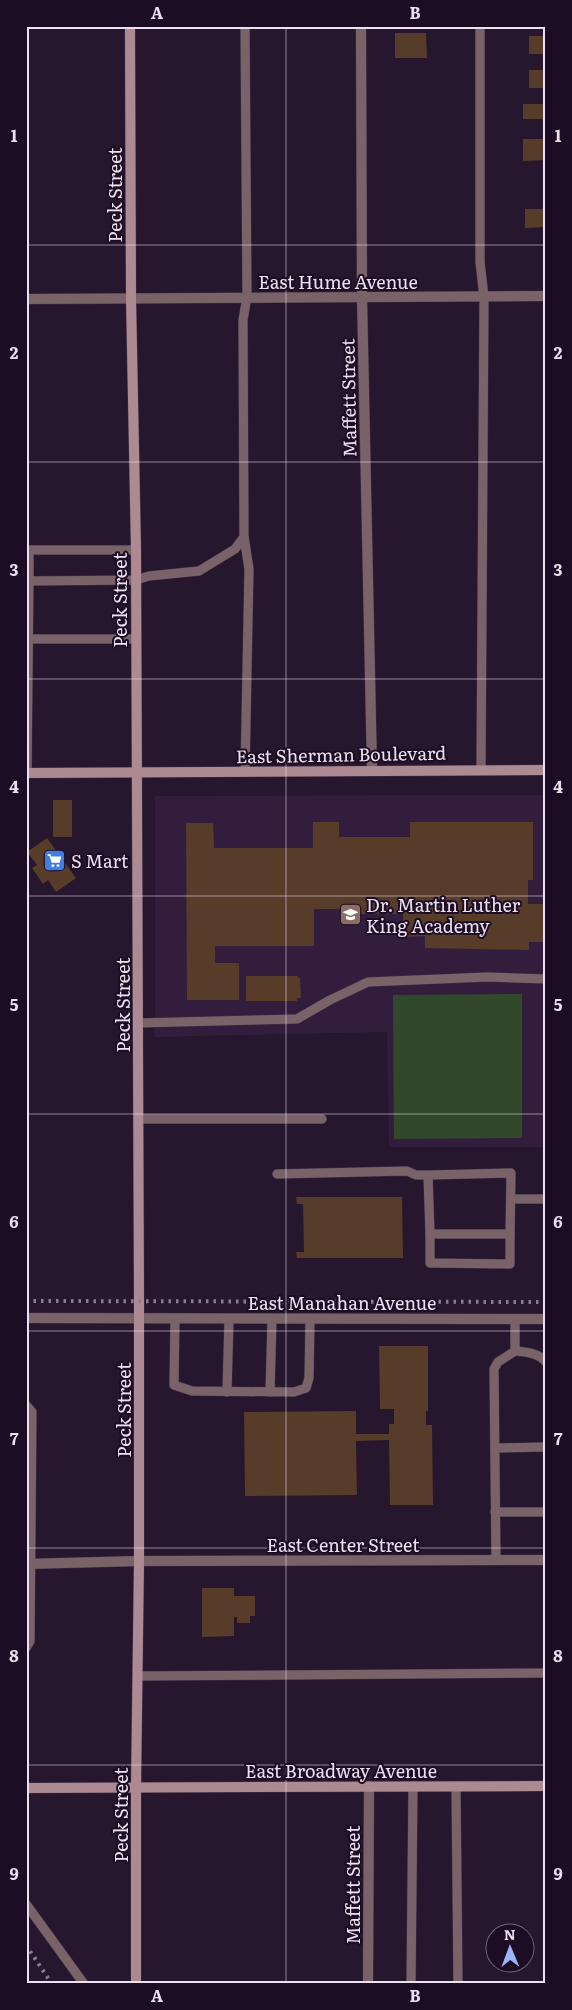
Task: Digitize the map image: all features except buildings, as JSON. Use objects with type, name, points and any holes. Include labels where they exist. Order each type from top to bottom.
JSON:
[{"type":"street","name":"Peck Street","points":[[130,26],[131,298],[136,550],[138,1023],[139,1560],[136,1984]]},
{"type":"street","name":"Maffett Street","points":[[361,26],[362,297],[372,770]]},
{"type":"street","name":"East Hume Avenue","points":[[26,299],[546,296]]},
{"type":"street","name":"East Sherman Boulevard","points":[[27,773],[546,770]]},
{"type":"street","name":"East Manahan Avenue","points":[[26,1318],[546,1319]]},
{"type":"street","name":"East Center Street","points":[[28,1564],[139,1560],[546,1560]]},
{"type":"street","name":"Maffett Street","points":[[368,1984],[369,1786]]},
{"type":"street","name":"East Broadway Avenue","points":[[26,1788],[546,1786]]},
{"type":"lane","points":[[245,26],[247,297],[243,320],[244,537],[249,569],[245,772]]},
{"type":"lane","points":[[480,26],[480,262],[484,297],[481,770]]},
{"type":"lane","points":[[29,581],[136,580],[149,576],[199,571],[235,549],[244,537]]},
{"type":"lane","points":[[27,773],[29,550],[136,550]]},
{"type":"lane","points":[[29,639],[135,640]]},
{"type":"lane","points":[[138,1023],[296,1019],[368,982],[487,977],[546,979]]},
{"type":"lane","points":[[138,1120],[322,1119]]},
{"type":"lane","points":[[276,1174],[407,1171],[416,1175],[511,1173],[510,1264],[430,1263],[428,1175]]},
{"type":"lane","points":[[511,1199],[546,1199]]},
{"type":"lane","points":[[430,1234],[510,1234]]},
{"type":"lane","points":[[175,1319],[174,1385],[192,1392],[294,1392],[306,1388],[309,1378],[310,1319]]},
{"type":"lane","points":[[227,1392],[229,1319]]},
{"type":"lane","points":[[270,1392],[272,1319]]},
{"type":"lane","points":[[515,1319],[515,1352]]},
{"type":"lane","points":[[496,1560],[494,1369],[498,1362],[515,1352],[525,1352],[542,1358],[546,1362]]},
{"type":"lane","points":[[26,1405],[32,1412],[29,1462],[28,1564],[30,1641],[26,1648]]},
{"type":"lane","points":[[494,1448],[546,1447]]},
{"type":"lane","points":[[495,1512],[546,1512]]},
{"type":"lane","points":[[138,1676],[546,1673]]},
{"type":"lane","points":[[411,1984],[413,1786]]},
{"type":"lane","points":[[456,1786],[458,1984]]},
{"type":"lane","points":[[26,1904],[84,1984]]},
{"type":"shaded area","name":"Dr. Martin Luther King Academy","points":[[546,795],[546,1147],[389,1147],[387,1032],[155,1037],[155,796]]},
{"type":"green space","points":[[522,994],[522,1138],[394,1139],[393,995]]},
{"type":"railway","points":[[26,1301],[546,1302]]},
{"type":"railway","points":[[26,1945],[52,1984]]},
{"type":"place","name":"S Mart","points":[[55,860]]},
{"type":"place","name":"Dr. Martin Luther King Academy","points":[[350,914]]}]
